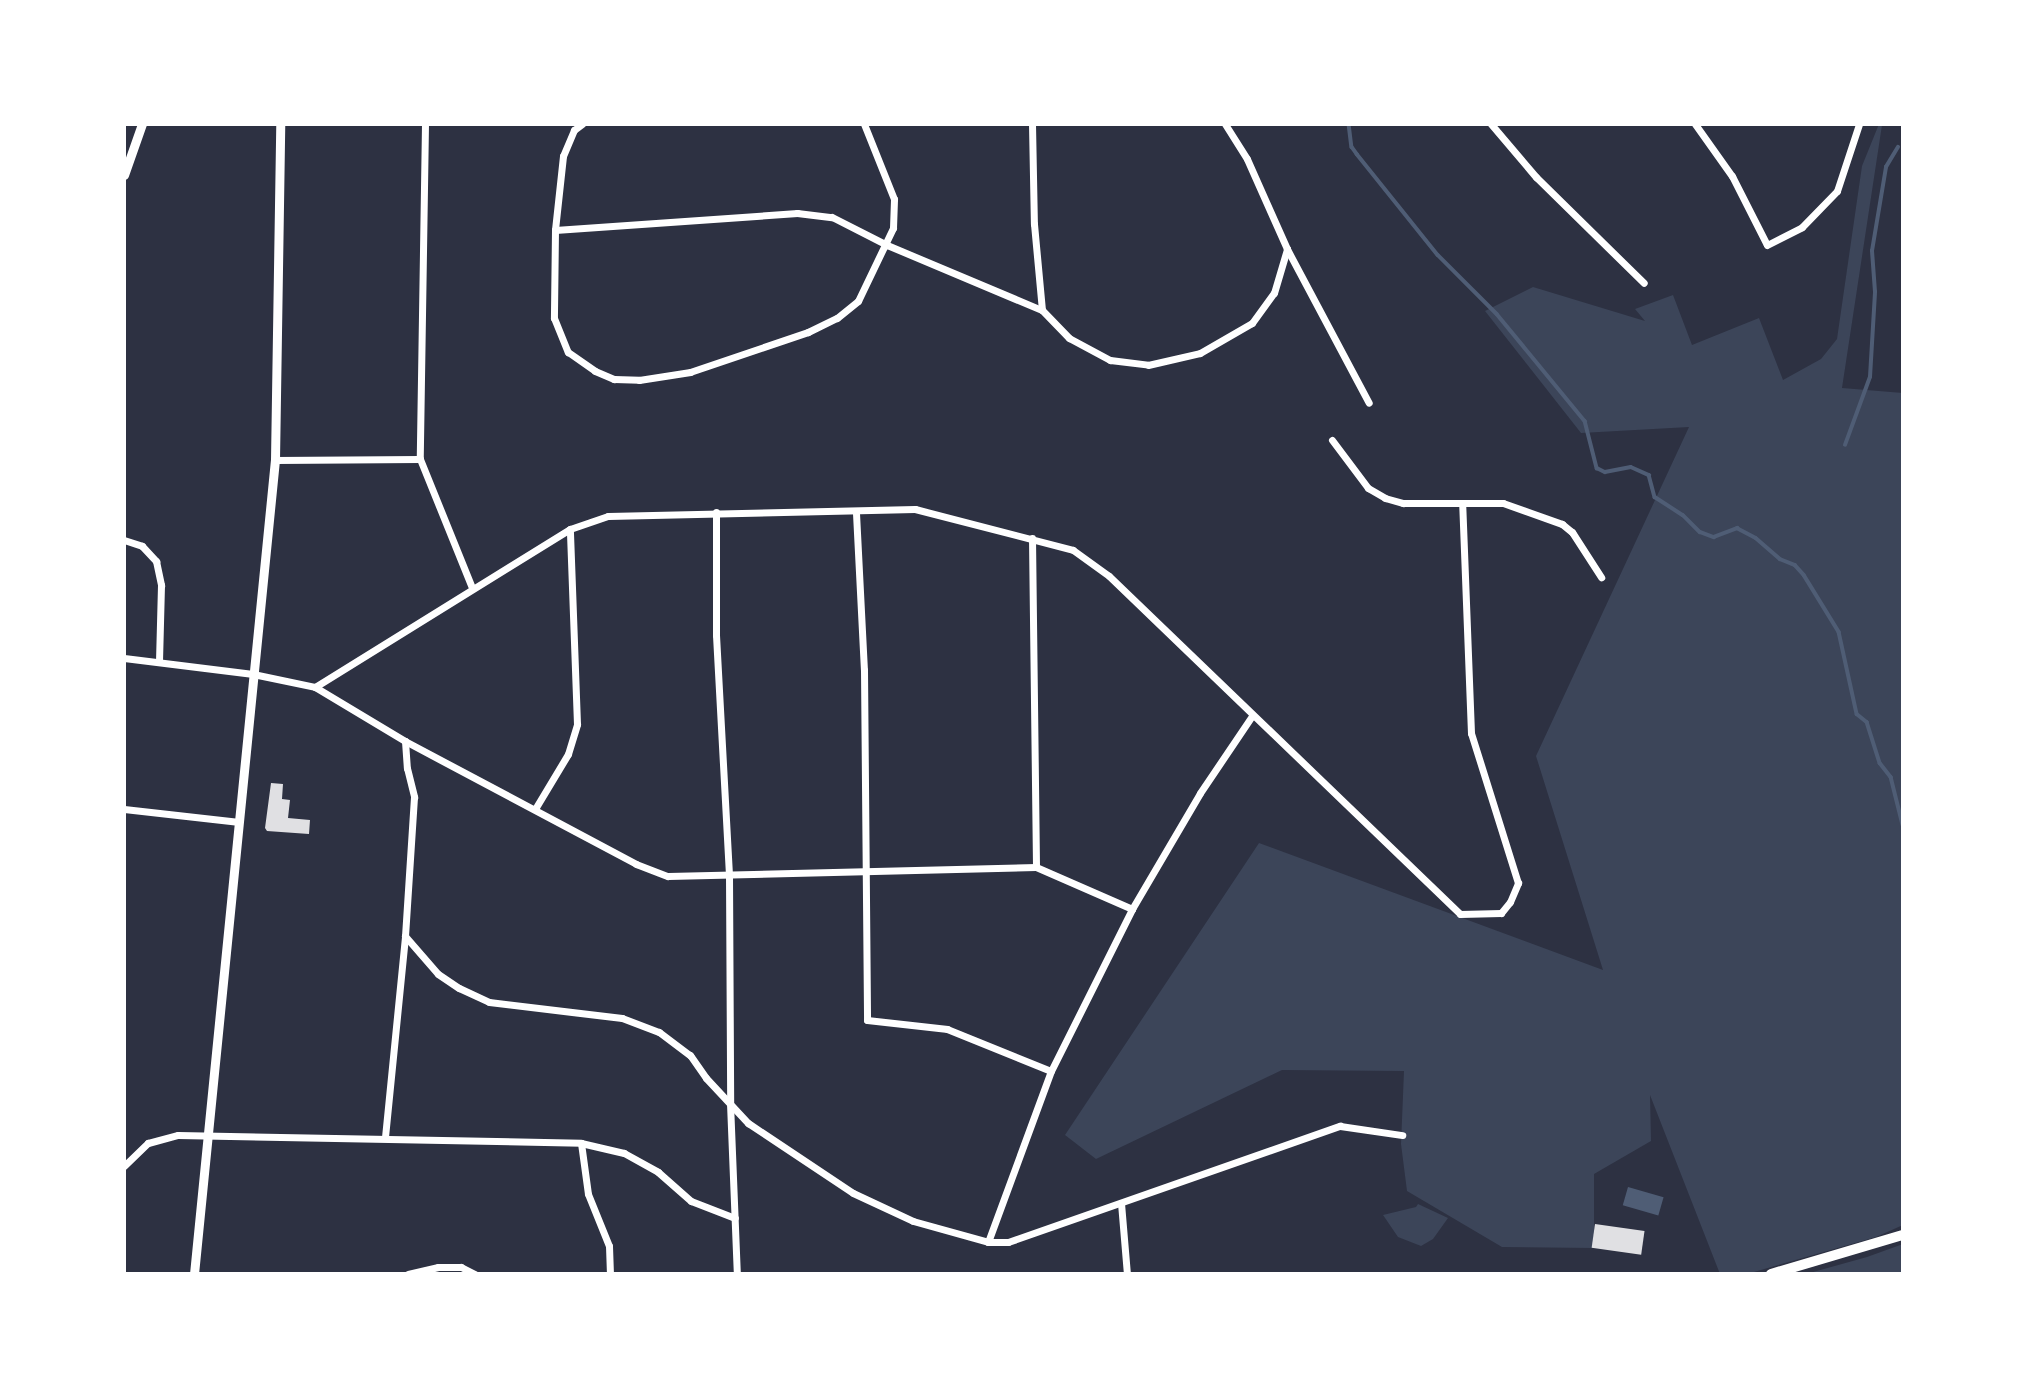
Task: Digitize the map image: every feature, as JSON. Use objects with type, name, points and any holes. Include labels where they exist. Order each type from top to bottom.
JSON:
[{"type":"main road","points":[[1771,1274],[1903,1235]]},
{"type":"street","points":[[124,175],[128,154],[142,124]]},
{"type":"street","points":[[194,1274],[275,460],[280,124]]},
{"type":"street","points":[[425,124],[420,459],[472,588]]},
{"type":"street","points":[[582,124],[574,130],[563,156],[555,230],[554,318],[568,352],[595,371],[614,379],[639,380],[690,372],[808,332],[837,318],[858,301],[887,245],[893,228],[894,199],[864,124]]},
{"type":"street","points":[[1032,124],[1034,224],[1042,310]]},
{"type":"street","points":[[1225,124],[1247,159],[1287,249],[1369,403]]},
{"type":"street","points":[[1491,124],[1536,177],[1644,283]]},
{"type":"street","points":[[1695,124],[1732,176],[1767,244],[1802,227],[1837,191],[1859,124]]},
{"type":"street","points":[[555,230],[797,213],[832,216],[887,245],[1042,310],[1069,338],[1111,360],[1148,365],[1200,354],[1252,323],[1273,293],[1287,249]]},
{"type":"street","points":[[1332,440],[1368,488],[1385,498],[1403,503],[1503,503],[1562,524],[1572,532],[1601,577]]},
{"type":"street","points":[[275,460],[420,459]]},
{"type":"street","points":[[315,687],[570,529],[608,516],[716,512],[856,513],[915,509],[1073,550],[1109,576],[1460,914],[1501,914],[1510,902],[1518,883],[1471,733],[1462,503]]},
{"type":"street","points":[[716,512],[716,635],[729,876],[730,1103],[737,1274]]},
{"type":"street","points":[[856,513],[864,670],[867,1020],[947,1029],[1051,1070]]},
{"type":"street","points":[[535,809],[568,754],[577,724],[570,529]]},
{"type":"street","points":[[1032,538],[1036,867]]},
{"type":"street","points":[[124,540],[142,546],[156,561],[162,585],[159,660]]},
{"type":"street","points":[[124,658],[159,660],[253,674],[315,687],[405,741],[636,864],[668,877],[1036,867],[1132,909]]},
{"type":"street","points":[[988,1242],[1051,1070],[1132,909],[1200,793],[1252,716]]},
{"type":"street","points":[[385,1137],[405,936],[414,797],[407,768],[405,741]]},
{"type":"street","points":[[124,810],[239,822]]},
{"type":"street","points":[[405,936],[438,974],[459,988],[489,1002],[622,1018],[659,1032],[690,1055],[706,1079],[748,1123],[853,1193],[913,1221],[988,1242],[1008,1242],[1340,1126],[1402,1135]]},
{"type":"street","points":[[124,1166],[148,1143],[178,1135],[209,1133],[581,1143],[624,1153],[658,1172],[691,1201],[735,1218]]},
{"type":"street","points":[[581,1143],[588,1194],[609,1246],[610,1274]]},
{"type":"street","points":[[1121,1203],[1126,1274]]},
{"type":"street","points":[[408,1274],[438,1267],[461,1267],[475,1274]]},
{"type":"shaded area","points":[[1879,124],[1882,125],[1842,388],[1903,393],[1903,1225],[1876,1237],[1747,1274],[1720,1274],[1650,1095],[1651,1141],[1594,1174],[1594,1248],[1502,1247],[1407,1191],[1401,1144],[1404,1071],[1282,1070],[1096,1159],[1065,1135],[1259,843],[1603,970],[1536,756],[1689,427],[1581,433],[1485,311],[1533,287],[1645,321],[1635,309],[1673,295],[1692,345],[1759,318],[1783,380],[1821,359],[1837,339],[1862,166]]},
{"type":"shaded area","points":[[1628,1187],[1664,1197],[1658,1215],[1623,1205]]},
{"type":"shaded area","points":[[1418,1204],[1448,1218],[1433,1239],[1421,1246],[1398,1237],[1383,1215],[1416,1207]]},
{"type":"shaded area","points":[[1903,1244],[1903,1274],[1806,1274],[1867,1257]]},
{"type":"building","points":[[271,783],[283,784],[282,799],[290,800],[288,818],[310,820],[309,834],[267,831],[265,828]]},
{"type":"building","points":[[1595,1224],[1645,1231],[1641,1255],[1592,1248]]},
{"type":"waterway","points":[[1349,124],[1352,147],[1357,154],[1438,255],[1497,314],[1585,421],[1597,468],[1605,472],[1631,467],[1649,475],[1655,497],[1683,515],[1700,532],[1714,537],[1737,528],[1756,538],[1780,559],[1795,565],[1804,575],[1839,632],[1857,714],[1867,722],[1880,763],[1891,777],[1903,825]]},
{"type":"waterway","points":[[1845,445],[1870,377],[1875,292],[1872,251],[1886,167],[1898,147]]}]
